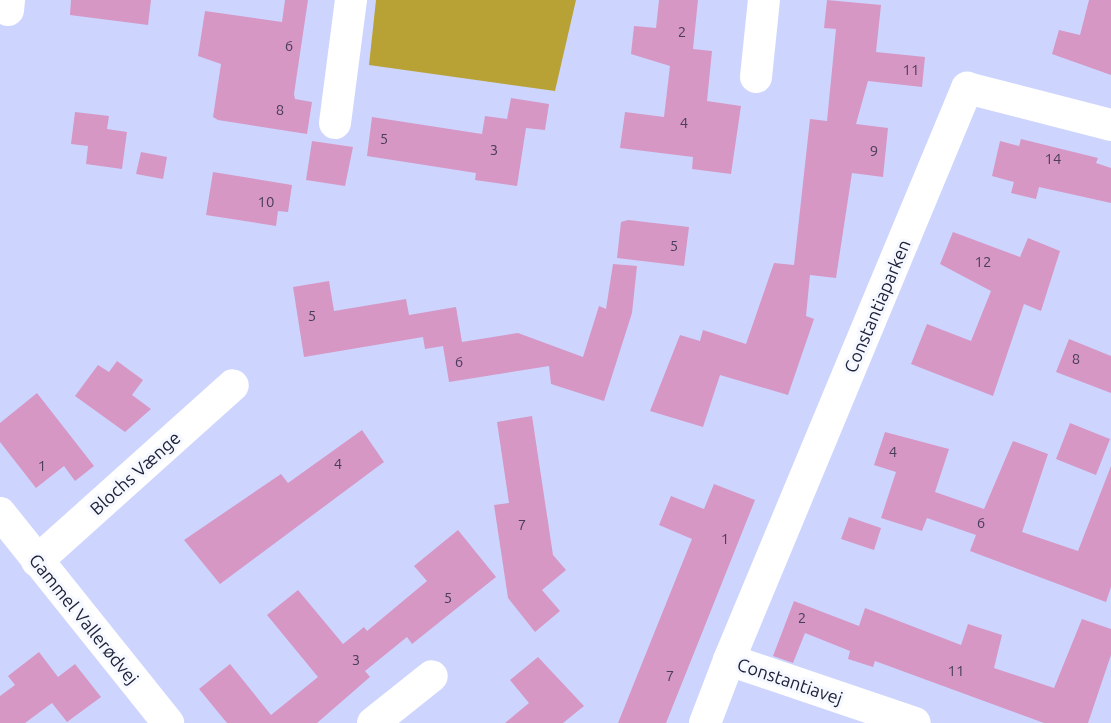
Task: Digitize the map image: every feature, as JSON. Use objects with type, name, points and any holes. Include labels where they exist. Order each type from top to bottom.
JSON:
[{"type":"street","points":[[335,123],[351,0]]},
{"type":"street","points":[[756,77],[764,0]]},
{"type":"street","name":"Constantiaparken","points":[[729,660],[967,88],[1111,125]]},
{"type":"street","name":"Blochs Vænge","points":[[37,561],[233,385]]},
{"type":"street","name":"Gammel Vallerødvej","points":[[0,513],[168,723]]},
{"type":"street","name":"Constantiavej","points":[[705,723],[729,660],[915,723]]},
{"type":"street","points":[[373,723],[432,676]]},
{"type":"shaded area","points":[[376,0],[576,0],[555,91],[369,65]]},
{"type":"building","points":[[71,0],[151,0],[148,25],[70,15]]},
{"type":"building","points":[[285,0],[308,0],[294,94],[295,99],[312,102],[307,134],[218,120],[213,117],[221,64],[198,56],[205,11],[282,22]]},
{"type":"building","points":[[659,0],[698,0],[693,49],[712,51],[707,101],[741,106],[731,174],[692,169],[693,157],[620,148],[625,112],[664,117],[670,66],[631,54],[634,26],[656,28]]},
{"type":"building","points":[[827,0],[881,5],[876,52],[925,57],[922,87],[868,81],[856,124],[888,128],[883,177],[852,173],[836,278],[810,275],[806,316],[814,319],[788,395],[720,375],[703,427],[650,411],[680,335],[700,341],[703,330],[746,344],[774,263],[794,265],[810,119],[827,121],[836,29],[824,28]]},
{"type":"building","points":[[1089,0],[1111,0],[1111,75],[1052,54],[1059,30],[1080,35]]},
{"type":"building","points":[[511,98],[549,104],[545,130],[526,128],[517,186],[475,180],[476,173],[367,156],[372,117],[482,134],[485,116],[507,119]]},
{"type":"building","points":[[75,112],[109,116],[107,129],[127,132],[122,169],[86,164],[88,146],[71,144]]},
{"type":"building","points":[[1021,139],[1098,158],[1096,163],[1111,168],[1111,203],[1039,187],[1036,199],[1011,193],[1014,182],[992,176],[1000,141],[1019,146]]},
{"type":"building","points":[[312,141],[353,147],[345,186],[306,180]]},
{"type":"building","points":[[141,152],[167,157],[163,179],[136,174]]},
{"type":"building","points":[[213,172],[292,185],[288,212],[278,211],[276,226],[206,215]]},
{"type":"building","points":[[628,220],[689,227],[684,266],[617,258],[621,222]]},
{"type":"building","points":[[953,232],[1020,257],[1028,238],[1060,251],[1041,311],[1024,304],[993,396],[911,364],[927,324],[971,341],[991,291],[940,264]]},
{"type":"building","points":[[613,264],[637,266],[632,313],[604,401],[551,384],[549,366],[449,382],[443,346],[425,349],[423,337],[304,357],[293,287],[329,281],[334,311],[406,299],[409,315],[456,307],[462,342],[518,333],[583,357],[599,306],[606,309]]},
{"type":"building","points":[[1069,339],[1111,356],[1111,393],[1056,372]]},
{"type":"building","points":[[117,361],[143,380],[132,395],[151,409],[125,432],[75,396],[98,365],[109,372]]},
{"type":"building","points":[[37,393],[94,466],[75,481],[64,466],[36,488],[0,442],[0,423]]},
{"type":"building","points":[[532,416],[553,555],[566,570],[542,590],[560,611],[535,632],[508,598],[494,505],[509,503],[497,422]]},
{"type":"building","points":[[1070,423],[1110,439],[1096,475],[1056,459]]},
{"type":"building","points":[[362,430],[384,462],[220,584],[184,540],[281,474],[288,483]]},
{"type":"building","points":[[885,432],[949,449],[935,492],[984,509],[1013,441],[1048,454],[1022,532],[1078,551],[1111,466],[1111,587],[1106,602],[970,551],[976,535],[927,518],[922,531],[881,518],[896,472],[874,465]]},
{"type":"building","points":[[714,484],[755,500],[666,723],[618,723],[692,539],[659,525],[671,496],[704,509]]},
{"type":"building","points":[[849,517],[881,528],[874,550],[841,539]]},
{"type":"building","points":[[458,530],[496,577],[412,644],[407,637],[365,671],[370,677],[317,723],[227,723],[199,689],[230,664],[271,715],[318,677],[267,615],[298,590],[343,644],[364,627],[367,631],[427,581],[414,566]]},
{"type":"building","points":[[794,601],[859,626],[865,608],[961,645],[968,624],[1002,635],[994,668],[1054,688],[1082,619],[1111,629],[1111,655],[1088,723],[1044,723],[875,661],[873,667],[848,659],[850,651],[805,633],[793,663],[773,656]]},
{"type":"building","points":[[39,652],[58,677],[75,664],[101,697],[67,722],[52,703],[25,723],[0,723],[0,696],[15,685],[8,676]]},
{"type":"building","points":[[538,657],[584,706],[563,723],[505,723],[529,703],[510,680]]}]
